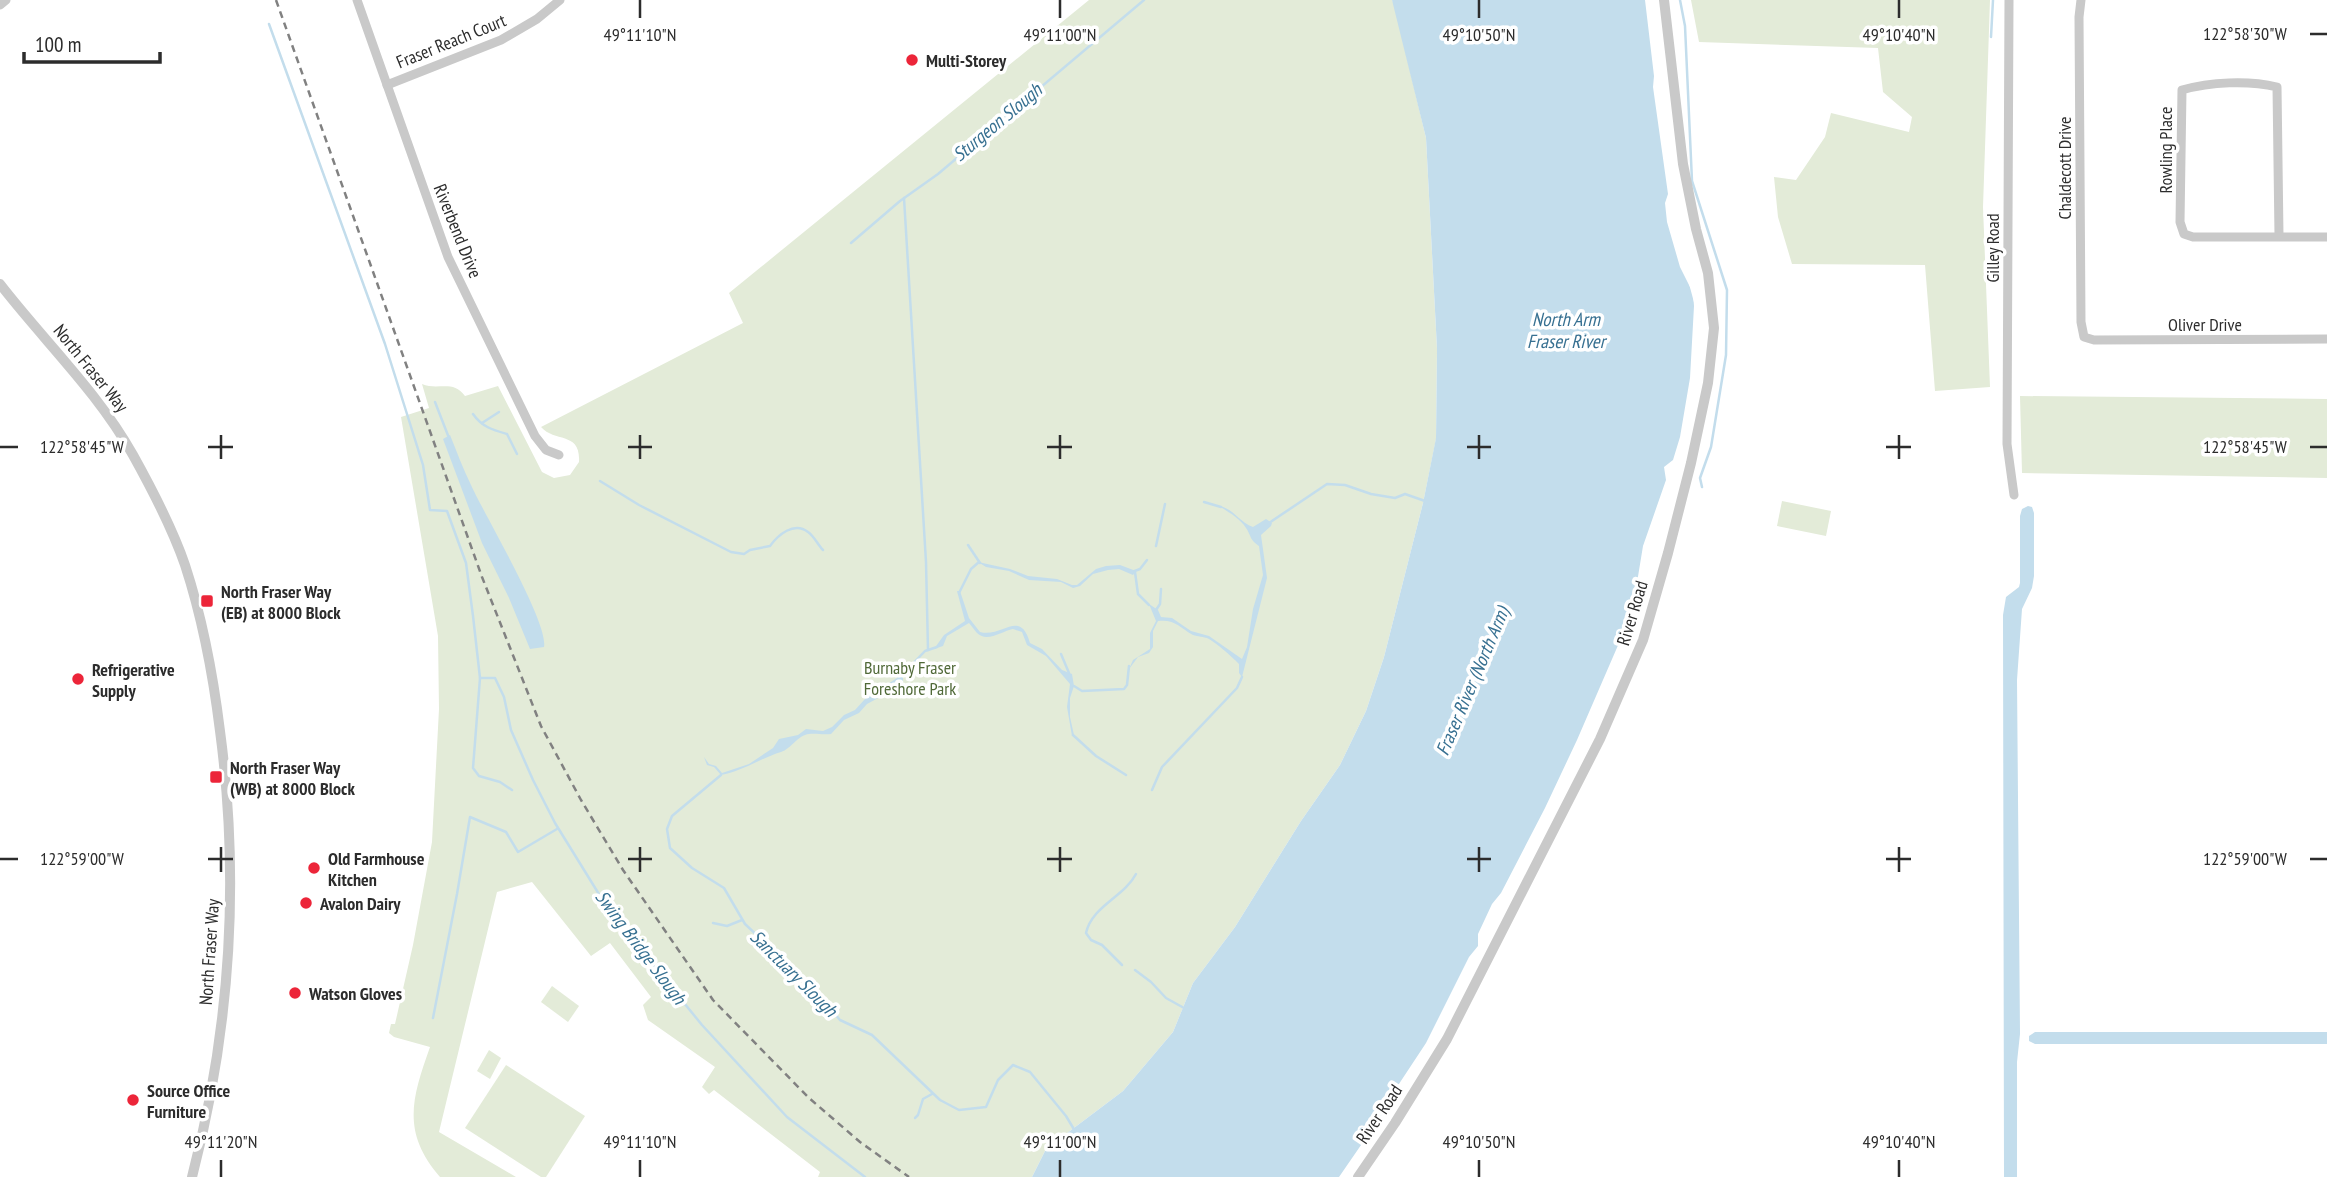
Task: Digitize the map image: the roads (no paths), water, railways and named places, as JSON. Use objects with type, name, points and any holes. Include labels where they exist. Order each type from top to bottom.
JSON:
[{"type":"street","points":[[0,5],[6,0]]},
{"type":"street","name":"Riverbend Drive","points":[[357,0],[447,257],[534,436],[546,450],[559,455]]},
{"type":"street","name":"Fraser Reach Court","points":[[387,85],[501,40],[527,25],[560,0]]},
{"type":"street","name":"River Road","points":[[1358,1177],[1447,1039],[1600,739],[1648,625],[1688,476],[1708,383],[1714,328],[1708,273],[1683,164],[1664,0]]},
{"type":"street","name":"Gilley Road","points":[[2009,0],[2007,444],[2014,495]]},
{"type":"street","name":"Chaldecott Drive","points":[[2081,0],[2081,322],[2084,337]]},
{"type":"street","name":"Rowling Place","points":[[2279,236],[2277,87],[2264,84],[2198,85],[2182,90],[2180,222],[2184,234],[2193,237],[2327,237]]},
{"type":"street","name":"North Fraser Way","points":[[0,284],[106,412],[132,453],[167,522],[184,564],[211,664],[227,778],[231,852],[230,939],[213,1086],[192,1177]]},
{"type":"street","name":"Oliver Drive","points":[[2084,337],[2094,340],[2327,339]]},
{"type":"water","name":"North Arm Fraser River","points":[[1392,0],[1646,0],[1680,250],[1699,321],[1691,400],[1673,474],[1646,548],[1637,612],[1608,689],[1443,1020],[1342,1177],[1032,1177],[1046,1149],[1123,1091],[1173,1032],[1193,983],[1235,927],[1301,821],[1340,765],[1366,711],[1384,657],[1423,503],[1436,438],[1437,349],[1426,138]]},
{"type":"water","points":[[450,435],[471,485],[527,593],[543,634],[544,647],[530,649],[482,543],[443,439]]},
{"type":"water","points":[[1219,506],[1228,509],[1253,527],[1266,519],[1272,523],[1261,535],[1267,578],[1242,677],[1239,664],[1217,644],[1207,638],[1193,635],[1173,622],[1164,621],[1158,621],[1153,631],[1153,647],[1149,653],[1138,657],[1129,669],[1133,660],[1150,649],[1150,633],[1156,621],[1149,604],[1158,610],[1161,617],[1172,618],[1191,631],[1209,636],[1242,659],[1263,575],[1259,546],[1252,540],[1241,521]]},
{"type":"water","points":[[2032,507],[2034,513],[2034,576],[2032,588],[2022,609],[2017,680],[2020,1034],[2017,1062],[2017,1177],[2004,1177],[2003,615],[2006,597],[2019,587],[2020,583],[2020,516],[2022,509]]},
{"type":"water","points":[[978,562],[1028,576],[1057,579],[1072,585],[1077,585],[1096,569],[1106,566],[1120,565],[1136,571],[1133,575],[1119,569],[1093,574],[1080,586],[1073,588],[1061,582],[1029,580]]},
{"type":"water","points":[[957,591],[960,591],[969,618],[980,632],[1021,627],[1030,643],[1042,649],[1062,670],[1072,674],[1074,686],[1070,698],[1070,717],[1074,735],[1072,736],[1067,707],[1070,684],[1046,656],[1027,645],[1022,632],[1013,629],[985,637],[977,633],[969,623],[947,636],[943,646],[934,649],[944,635],[965,621]]},
{"type":"water","points":[[903,674],[903,682],[895,689],[844,720],[831,734],[805,735],[785,750],[721,775],[714,767],[707,765],[704,757],[722,773],[749,764],[773,748],[779,739],[798,735],[806,729],[823,731],[832,727],[865,699]]},
{"type":"water","points":[[2035,1032],[2327,1032],[2327,1044],[2035,1044],[2029,1041],[2029,1036]]},
{"type":"waterway","name":"Sturgeon Slough","points":[[851,243],[900,201],[938,174],[1144,0]]},
{"type":"waterway","points":[[1680,0],[1685,26],[1692,181],[1727,290],[1726,355],[1711,447],[1700,478],[1702,487]]},
{"type":"waterway","points":[[1991,37],[1993,0]]},
{"type":"waterway","points":[[269,24],[385,344],[423,465],[430,510],[447,511],[466,563],[480,678],[473,768],[479,776],[500,782],[512,790]]},
{"type":"waterway","points":[[904,198],[926,562],[928,650]]},
{"type":"waterway","points":[[435,402],[449,438]]},
{"type":"waterway","points":[[482,423],[499,412]]},
{"type":"waterway","points":[[473,414],[484,425],[507,434],[517,454]]},
{"type":"waterway","points":[[600,481],[639,505],[731,552],[744,554],[770,546],[782,534],[797,528],[810,534],[823,550]]},
{"type":"waterway","points":[[1269,523],[1327,484],[1345,485],[1371,494],[1395,498],[1405,494],[1425,501]]},
{"type":"waterway","points":[[1204,502],[1221,507]]},
{"type":"waterway","points":[[1156,546],[1165,504]]},
{"type":"waterway","points":[[968,545],[980,563]]},
{"type":"waterway","points":[[1132,572],[1140,569],[1147,560]]},
{"type":"waterway","points":[[959,593],[971,569],[979,562]]},
{"type":"waterway","points":[[1135,572],[1138,594],[1149,605]]},
{"type":"waterway","points":[[1156,610],[1160,604],[1161,589]]},
{"type":"waterway","points":[[903,674],[925,651],[937,647]]},
{"type":"waterway","points":[[1061,654],[1069,673]]},
{"type":"waterway","points":[[1074,686],[1082,691],[1124,689],[1129,666]]},
{"type":"waterway","points":[[1152,790],[1162,767],[1237,688],[1242,677]]},
{"type":"waterway","name":"Swing Bridge Slough","points":[[480,678],[495,678],[504,697],[511,730],[533,780],[555,823],[610,912],[702,1025],[787,1117],[865,1177]]},
{"type":"waterway","points":[[1073,735],[1096,756],[1126,775]]},
{"type":"waterway","name":"Sanctuary Slough","points":[[721,775],[672,816],[667,829],[670,848],[692,868],[724,888],[745,924],[811,986],[840,1020],[872,1035],[940,1100],[959,1110],[986,1107],[998,1080],[1013,1065],[1030,1072],[1075,1131]]},
{"type":"waterway","points":[[433,1018],[470,817],[506,832],[518,852],[557,829]]},
{"type":"waterway","points":[[1122,965],[1086,933],[1095,916],[1136,874]]},
{"type":"waterway","points":[[713,923],[727,926],[742,920]]},
{"type":"waterway","points":[[1135,970],[1166,998],[1184,1008]]},
{"type":"waterway","points":[[915,1118],[923,1099],[932,1094]]},
{"type":"railway","points":[[276,0],[482,577],[541,726],[623,870],[713,1000],[809,1098],[860,1142],[909,1177]]},
{"type":"place","name":"Multi-Storey","points":[[912,60]]},
{"type":"place","name":"North Fraser Way (EB) at 8000 Block","points":[[207,601]]},
{"type":"place","name":"Refrigerative Supply","points":[[78,679]]},
{"type":"place","name":"North Fraser Way (WB) at 8000 Block","points":[[216,777]]},
{"type":"place","name":"Old Farmhouse Kitchen","points":[[314,868]]},
{"type":"place","name":"Avalon Dairy","points":[[306,903]]},
{"type":"place","name":"Watson Gloves","points":[[295,993]]},
{"type":"place","name":"Source Office Furniture","points":[[133,1100]]},
{"type":"park label","name":"Burnaby Fraser Foreshore Park","points":[[910,677]]},
{"type":"water label","name":"Fraser River (North Arm)","points":[[1472,681]]}]
